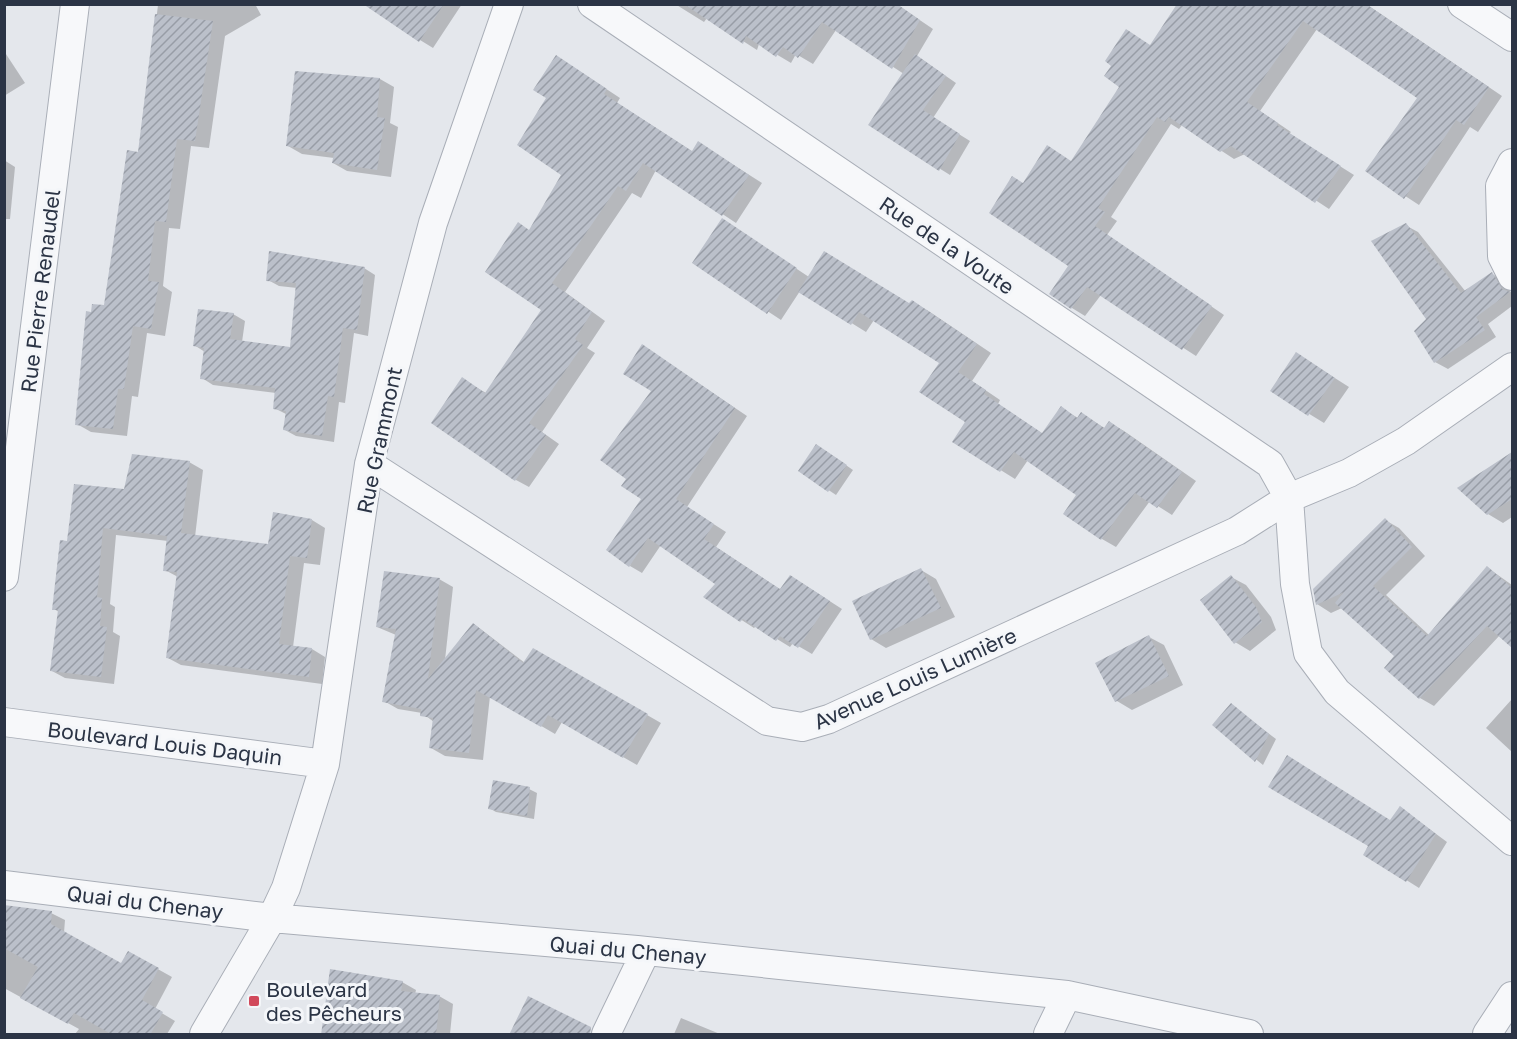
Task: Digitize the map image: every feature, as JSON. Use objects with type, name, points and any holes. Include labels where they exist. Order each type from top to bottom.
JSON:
[{"type":"street","name":"Rue Pierre Renaudel","points":[[4,577],[75,4]]},
{"type":"street","name":"Rue Grammont","points":[[204,1035],[272,918],[286,888],[325,764],[369,464],[433,223],[509,4]]},
{"type":"street","name":"Rue de la Voute","points":[[592,4],[1269,464],[1289,498]]},
{"type":"street","points":[[1462,4],[1512,38]]},
{"type":"street","points":[[1512,162],[1500,186],[1502,256],[1512,276]]},
{"type":"street","name":"Avenue Louis Lumière","points":[[369,464],[767,721],[802,727],[829,718],[1237,531],[1289,498],[1349,473],[1406,441],[1512,367]]},
{"type":"street","points":[[1289,498],[1295,584],[1308,653],[1337,692],[1512,841]]},
{"type":"street","name":"Boulevard Louis Daquin","points":[[4,722],[325,764]]},
{"type":"street","name":"Quai du Chenay","points":[[4,885],[272,918],[646,951],[1067,995],[1249,1035]]},
{"type":"street","points":[[606,1035],[646,951]]},
{"type":"street","points":[[1048,1035],[1067,995]]},
{"type":"street","points":[[1487,1035],[1512,996]]},
{"type":"building","points":[[363,4],[444,4],[419,42]]},
{"type":"building","points":[[684,4],[897,4],[920,20],[892,69],[822,22],[798,58],[783,47],[776,57],[746,36],[743,44]]},
{"type":"building","points":[[1177,4],[1366,4],[1489,87],[1464,125],[1456,120],[1404,199],[1365,171],[1417,98],[1303,21],[1247,102],[1278,123],[1277,125],[1341,166],[1315,203],[1231,146],[1220,152],[1169,117],[1165,122],[1157,117],[1098,208],[1105,212],[1095,226],[1212,306],[1182,350],[1087,287],[1071,309],[1049,294],[1068,266],[989,213],[1012,176],[1023,183],[1047,145],[1071,161],[1119,87],[1104,76],[1111,66],[1105,61],[1126,29],[1150,45]]},
{"type":"building","points":[[155,14],[213,21],[195,141],[177,139],[166,222],[155,221],[148,281],[159,282],[151,329],[133,326],[124,389],[118,389],[113,429],[75,425],[86,311],[91,312],[92,304],[104,305],[127,150],[138,152]]},
{"type":"building","points":[[915,54],[946,76],[923,110],[960,134],[939,171],[868,125]]},
{"type":"building","points":[[556,55],[607,89],[604,94],[692,151],[698,141],[749,175],[722,216],[643,163],[626,191],[618,186],[552,283],[592,312],[575,339],[583,345],[529,423],[546,435],[515,481],[431,423],[462,377],[485,393],[541,310],[485,272],[518,222],[529,230],[561,175],[517,145],[546,98],[533,90]]},
{"type":"building","points":[[295,71],[380,78],[377,117],[385,118],[377,170],[332,163],[334,153],[286,146]]},
{"type":"building","points":[[722,218],[797,268],[767,314],[692,263]]},
{"type":"building","points":[[1406,223],[1461,293],[1492,272],[1502,289],[1510,292],[1476,317],[1485,330],[1434,363],[1414,331],[1426,319],[1371,241]]},
{"type":"building","points":[[269,251],[365,267],[357,330],[343,328],[334,397],[328,396],[322,436],[283,430],[286,411],[273,409],[275,388],[200,379],[204,348],[193,346],[198,309],[234,313],[230,339],[290,347],[296,283],[266,281]]},
{"type":"building","points":[[824,251],[909,303],[912,300],[977,344],[958,372],[986,390],[984,394],[1042,433],[1061,406],[1077,418],[1081,412],[1104,428],[1109,421],[1182,472],[1157,508],[1135,493],[1101,540],[1063,514],[1076,495],[1014,452],[1000,472],[952,442],[965,422],[919,392],[939,363],[859,312],[851,325],[798,292]]},
{"type":"building","points":[[642,344],[735,408],[676,499],[714,524],[704,539],[780,589],[790,575],[830,601],[798,648],[780,636],[776,641],[743,619],[740,622],[703,597],[715,584],[648,538],[629,567],[606,550],[641,499],[621,486],[626,479],[600,460],[651,391],[623,374]]},
{"type":"building","points":[[1296,352],[1335,378],[1308,416],[1270,391]]},
{"type":"building","points":[[816,444],[847,465],[828,492],[798,471]]},
{"type":"building","points":[[1512,452],[1512,499],[1487,515],[1457,488]]},
{"type":"building","points":[[132,454],[190,461],[181,533],[268,544],[273,512],[312,519],[307,558],[290,556],[279,644],[312,648],[309,677],[166,658],[177,572],[163,571],[167,536],[103,528],[97,597],[102,598],[100,626],[107,627],[101,677],[50,671],[58,610],[52,610],[60,540],[67,541],[74,484],[124,489]]},
{"type":"building","points":[[1385,518],[1412,547],[1373,586],[1427,636],[1487,566],[1512,588],[1512,648],[1487,626],[1419,699],[1384,668],[1394,656],[1335,603],[1344,592],[1316,605],[1313,589]]},
{"type":"building","points":[[921,568],[941,608],[870,640],[852,601]]},
{"type":"building","points":[[384,571],[440,578],[428,679],[473,623],[523,663],[533,648],[648,714],[623,758],[548,715],[541,727],[476,690],[469,753],[429,748],[433,718],[420,716],[421,709],[382,702],[396,629],[376,627]]},
{"type":"building","points":[[1231,575],[1256,607],[1262,622],[1234,644],[1200,600]]},
{"type":"building","points":[[1149,635],[1169,676],[1115,702],[1095,663]]},
{"type":"building","points":[[1231,703],[1269,734],[1255,762],[1212,725]]},
{"type":"building","points":[[1287,755],[1390,820],[1400,806],[1436,834],[1406,882],[1363,855],[1368,846],[1268,787]]},
{"type":"building","points":[[493,780],[530,787],[527,816],[488,809]]},
{"type":"building","points":[[4,905],[52,911],[51,924],[121,963],[128,951],[159,968],[142,1000],[163,1012],[150,1035],[113,1035],[74,1013],[68,1024],[20,998],[38,967],[4,948]]},
{"type":"building","points":[[330,969],[403,981],[401,991],[440,995],[436,1035],[321,1035]]},
{"type":"building","points":[[528,996],[591,1027],[590,1035],[509,1035]]},
{"type":"place","name":"Boulevard des Pêcheurs","points":[[254,1001]]}]
